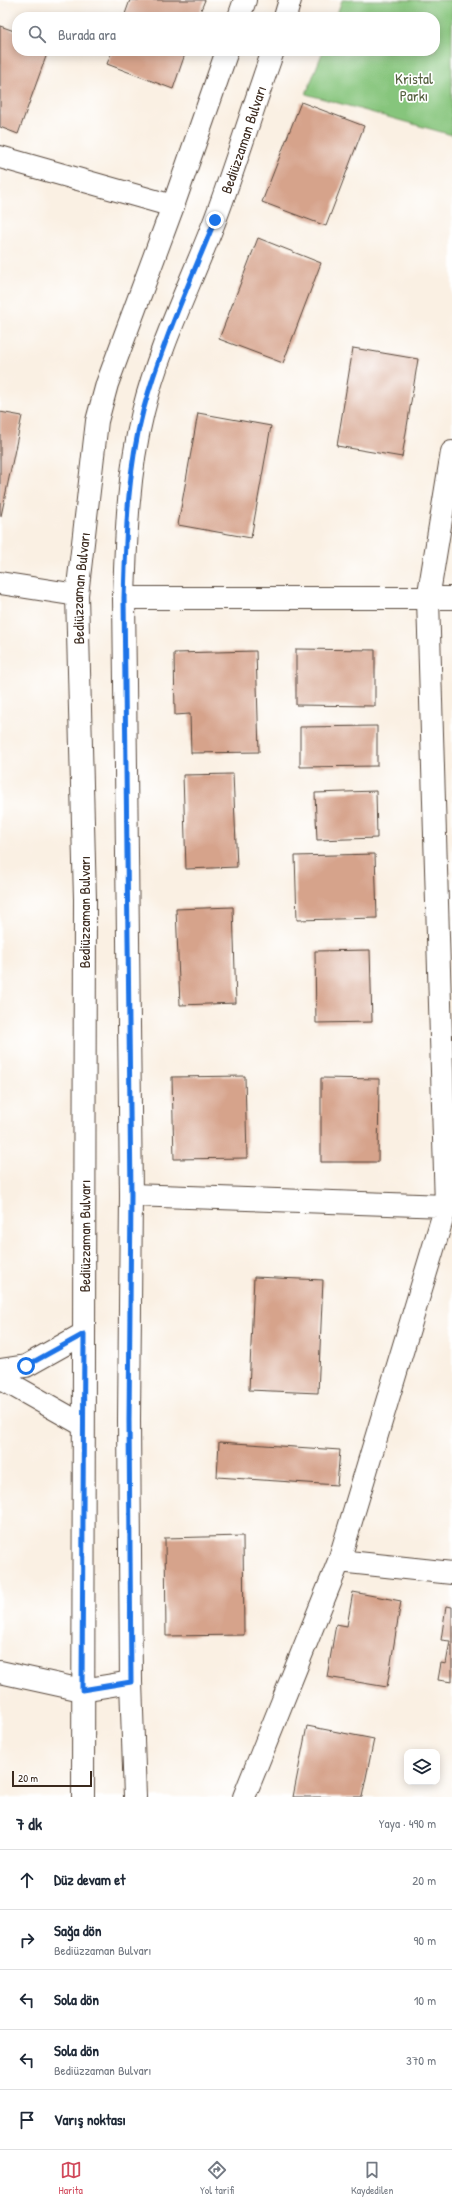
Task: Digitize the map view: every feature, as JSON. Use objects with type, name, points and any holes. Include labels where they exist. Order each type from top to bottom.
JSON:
[{"type":"street","points":[[241,12],[245,0]]},
{"type":"street","points":[[286,12],[290,0]]},
{"type":"street","name":"Bediüzzaman Bulvarı","points":[[84,1797],[82,1690],[85,899],[77,595],[96,429],[102,402],[113,365],[173,206],[225,56]]},
{"type":"street","name":"Bediüzzaman Bulvarı","points":[[135,1797],[131,1682],[129,1420],[131,1195],[124,598],[126,549],[134,455],[143,411],[159,361],[215,220],[271,56]]},
{"type":"street","points":[[0,157],[173,206]]},
{"type":"street","points":[[244,1797],[339,1561],[448,1192],[446,1021],[428,599],[452,452]]},
{"type":"street","points":[[0,583],[77,595]]},
{"type":"street","points":[[124,598],[452,598]]},
{"type":"street","points":[[131,1195],[448,1192]]},
{"type":"street","points":[[0,1370],[26,1366],[84,1334]]},
{"type":"street","points":[[0,1378],[83,1425]]},
{"type":"street","points":[[339,1561],[452,1572]]},
{"type":"street","points":[[0,1672],[82,1690],[131,1682]]},
{"type":"green space","name":"Kristal Parkı","points":[[342,0],[452,0],[452,135],[306,94],[321,56],[440,56],[440,12],[338,12]]},
{"type":"building","points":[[130,0],[205,0],[200,12],[126,12]]},
{"type":"building","points":[[0,26],[12,30],[12,56],[46,56],[18,134],[0,127]]},
{"type":"building","points":[[110,56],[184,56],[173,89],[107,64]]},
{"type":"building","points":[[301,102],[364,126],[326,226],[262,202]]},
{"type":"building","points":[[258,238],[321,263],[283,363],[219,339]]},
{"type":"building","points":[[353,348],[418,359],[402,457],[337,446]]},
{"type":"building","points":[[0,412],[22,416],[1,516],[0,516]]},
{"type":"building","points":[[198,413],[271,426],[251,538],[178,525]]},
{"type":"building","points":[[296,649],[375,650],[375,706],[296,705]]},
{"type":"building","points":[[256,651],[259,752],[191,753],[190,714],[175,715],[174,653]]},
{"type":"building","points":[[377,726],[377,766],[300,767],[300,727]]},
{"type":"building","points":[[233,774],[237,867],[186,869],[183,775]]},
{"type":"building","points":[[376,791],[377,838],[317,840],[315,793]]},
{"type":"building","points":[[375,854],[377,918],[297,920],[295,856]]},
{"type":"building","points":[[233,907],[236,1003],[180,1005],[176,909]]},
{"type":"building","points":[[370,950],[372,1022],[316,1023],[315,951]]},
{"type":"building","points":[[245,1076],[247,1158],[174,1159],[172,1077]]},
{"type":"building","points":[[321,1078],[379,1079],[378,1162],[321,1162]]},
{"type":"building","points":[[254,1277],[323,1280],[318,1393],[249,1390]]},
{"type":"building","points":[[219,1442],[340,1450],[337,1485],[217,1477]]},
{"type":"building","points":[[243,1536],[244,1635],[166,1636],[165,1538]]},
{"type":"building","points":[[353,1592],[401,1601],[387,1687],[327,1677],[336,1624],[347,1626]]},
{"type":"building","points":[[446,1606],[452,1607],[452,1682],[438,1680],[441,1663],[446,1664],[450,1641],[441,1640]]},
{"type":"building","points":[[307,1726],[374,1739],[362,1797],[293,1797]]},
{"type":"route","points":[[26,1366],[84,1334],[82,1690],[131,1682],[129,1420],[131,1195],[124,598],[126,549],[134,455],[143,411],[159,361],[215,220]]}]
